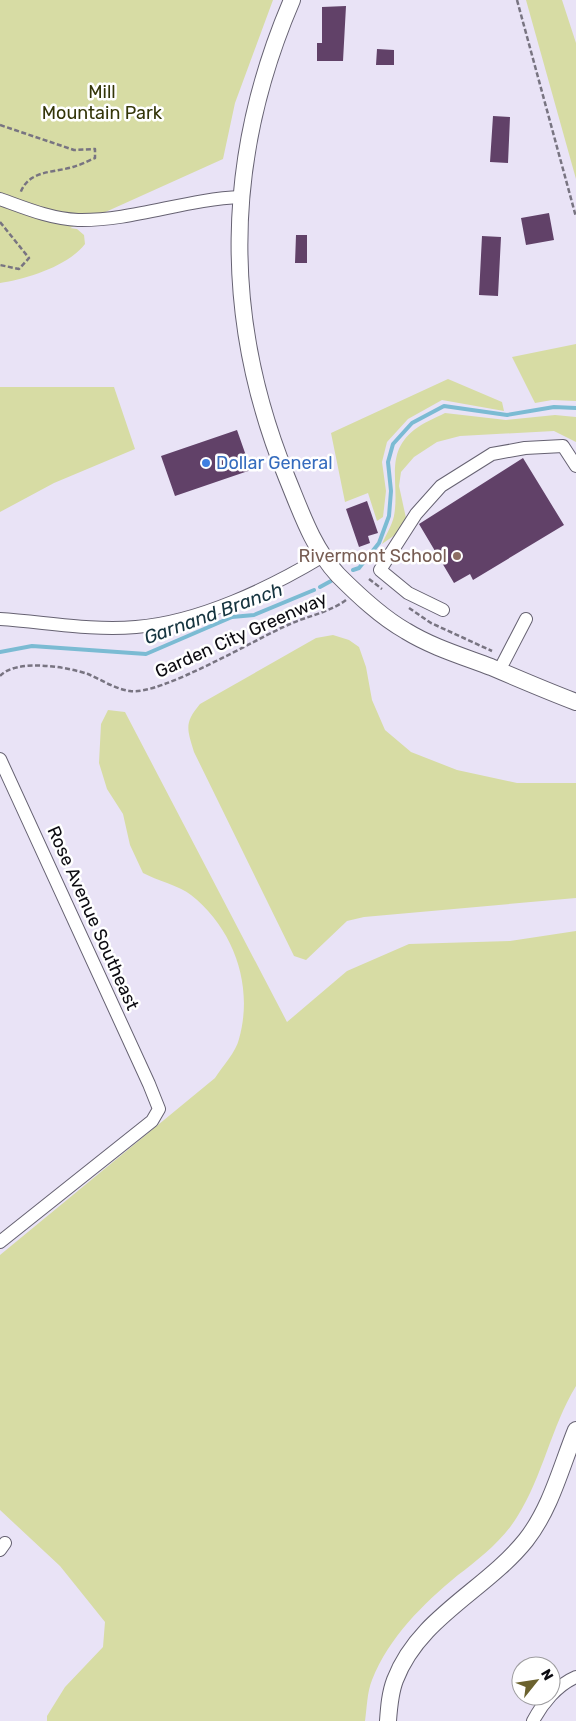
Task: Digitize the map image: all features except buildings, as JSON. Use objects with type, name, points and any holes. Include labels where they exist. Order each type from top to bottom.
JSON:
[{"type":"main road","points":[[292,0],[263,76],[253,113],[241,197],[241,288],[251,366],[270,435],[309,530],[323,556],[356,592],[406,631],[441,648],[502,664],[555,694],[576,702]]},
{"type":"main road","points":[[555,694],[576,711]]},
{"type":"main road","points":[[388,1721],[394,1682],[410,1652],[424,1633],[444,1613],[511,1556],[526,1540],[550,1497],[576,1430]]},
{"type":"street","points":[[0,199],[33,211],[77,220],[112,218],[207,200],[241,197]]},
{"type":"street","points":[[563,446],[576,466]]},
{"type":"street","points":[[443,610],[408,593],[380,570],[416,514],[441,486],[492,454],[525,448],[576,446]]},
{"type":"street","points":[[0,619],[107,627],[151,626],[189,617],[244,596],[299,571],[323,556]]},
{"type":"street","points":[[502,664],[526,619]]},
{"type":"street","name":"Rose Avenue Southeast","points":[[0,759],[153,1092],[158,1109],[152,1121],[0,1242]]},
{"type":"street","points":[[533,1721],[540,1708],[553,1694],[576,1677]]},
{"type":"path","points":[[517,0],[576,217]]},
{"type":"path","points":[[0,125],[74,150],[96,149],[95,158],[74,167],[35,175],[24,184],[20,194],[33,211]]},
{"type":"path","points":[[0,222],[29,258],[19,269],[0,265]]},
{"type":"path","points":[[369,579],[388,594]]},
{"type":"path","name":"Garden City Greenway","points":[[0,676],[4,672],[27,665],[45,666],[87,674],[131,691],[146,691],[170,682],[289,624],[337,607],[348,598]]},
{"type":"path","points":[[402,604],[502,664]]},
{"type":"green space","name":"Mill Mountain Park","points":[[0,0],[273,0],[235,103],[223,159],[70,228],[77,229],[84,235],[85,244],[78,252],[58,265],[34,275],[0,283]]},
{"type":"green space","points":[[526,0],[562,0],[576,43],[576,179]]},
{"type":"green space","points":[[576,344],[576,401],[552,400],[535,403],[512,357]]},
{"type":"green space","points":[[448,379],[502,402],[504,411],[442,400],[408,419],[387,442],[382,462],[386,491],[383,517],[377,521],[368,493],[345,502],[331,433]]},
{"type":"green space","points":[[0,387],[114,387],[135,449],[54,483],[0,512]]},
{"type":"green space","points":[[445,413],[506,420],[555,415],[576,417],[576,442],[554,431],[460,436],[437,442],[414,457],[401,472],[399,486],[406,518],[399,532],[382,544],[394,516],[395,470],[399,449],[414,430]]},
{"type":"green space","points":[[333,635],[349,640],[359,647],[366,667],[372,700],[385,730],[411,752],[457,770],[517,783],[576,783],[576,898],[364,917],[347,921],[306,960],[294,956],[194,752],[188,726],[191,716],[200,704],[316,638]]},
{"type":"green space","points":[[108,710],[125,712],[287,1022],[347,971],[409,944],[510,941],[576,931],[576,1386],[560,1418],[534,1485],[517,1517],[498,1541],[432,1598],[397,1636],[379,1664],[370,1685],[365,1721],[47,1721],[47,1716],[65,1687],[103,1647],[105,1622],[60,1566],[0,1510],[0,1255],[215,1078],[237,1044],[243,1019],[242,979],[237,960],[219,924],[191,895],[143,873],[130,845],[123,814],[107,789],[99,763],[101,724]]},
{"type":"waterway","name":"Garnand Branch","points":[[353,570],[359,568],[379,543],[389,516],[391,491],[388,462],[393,444],[412,423],[444,406],[507,415],[554,407],[576,408]]},
{"type":"waterway","name":"Garnand Branch","points":[[320,587],[331,581]]},
{"type":"waterway","name":"Garnand Branch","points":[[0,652],[32,646],[146,654],[232,617],[254,615],[314,590]]},
{"type":"place","name":"Dollar General","points":[[206,463]]},
{"type":"place","name":"Rivermont School","points":[[457,556]]}]
